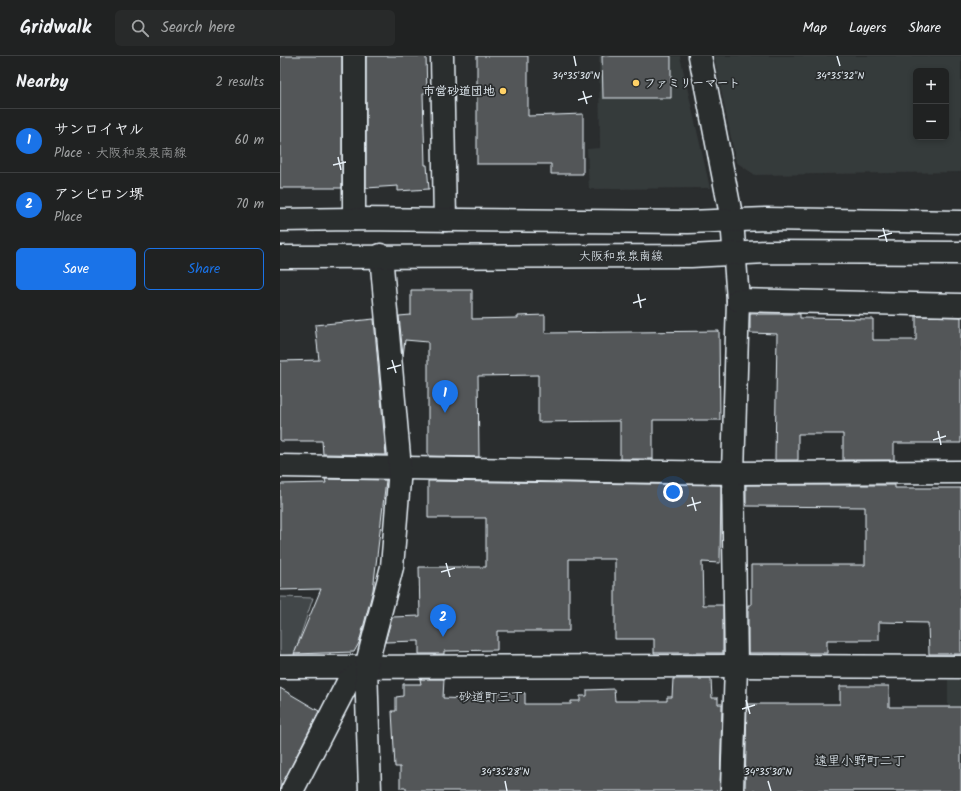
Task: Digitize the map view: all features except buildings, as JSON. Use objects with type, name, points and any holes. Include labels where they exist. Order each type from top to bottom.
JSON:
[{"type":"street","points":[[354,56],[354,219]]},
{"type":"street","points":[[442,56],[445,220]]},
{"type":"street","points":[[700,56],[732,220],[738,300],[733,473],[736,666],[732,791]]},
{"type":"street","points":[[280,220],[354,219],[680,222],[766,219],[961,222]]},
{"type":"street","name":"大阪和泉泉南線","points":[[280,256],[692,256],[766,252],[961,253]]},
{"type":"street","points":[[370,791],[366,667],[392,567],[400,468],[382,255]]},
{"type":"street","points":[[738,300],[961,305]]},
{"type":"street","points":[[280,466],[733,473],[961,472]]},
{"type":"street","points":[[280,667],[961,667]]},
{"type":"street","points":[[292,791],[348,682],[366,667]]},
{"type":"shaded area","points":[[599,56],[680,56],[710,188],[589,189],[587,149],[600,148]]},
{"type":"shaded area","points":[[714,56],[961,56],[961,172],[755,175],[736,162]]},
{"type":"shaded area","points":[[280,597],[313,598],[294,655],[280,656]]},
{"type":"shaded area","points":[[948,680],[961,680],[961,791],[948,791]]},
{"type":"place","name":"ファミリーマート","points":[[636,83]]},
{"type":"place","name":"市営砂道団地","points":[[503,91]]},
{"type":"place","name":"サンロイヤル","points":[[445,413]]},
{"type":"place","name":"アンビロン堺","points":[[443,637]]},
{"type":"district","name":"砂道町三丁","points":[[491,697]]},
{"type":"district","name":"遠里小野町二丁","points":[[860,761]]}]
